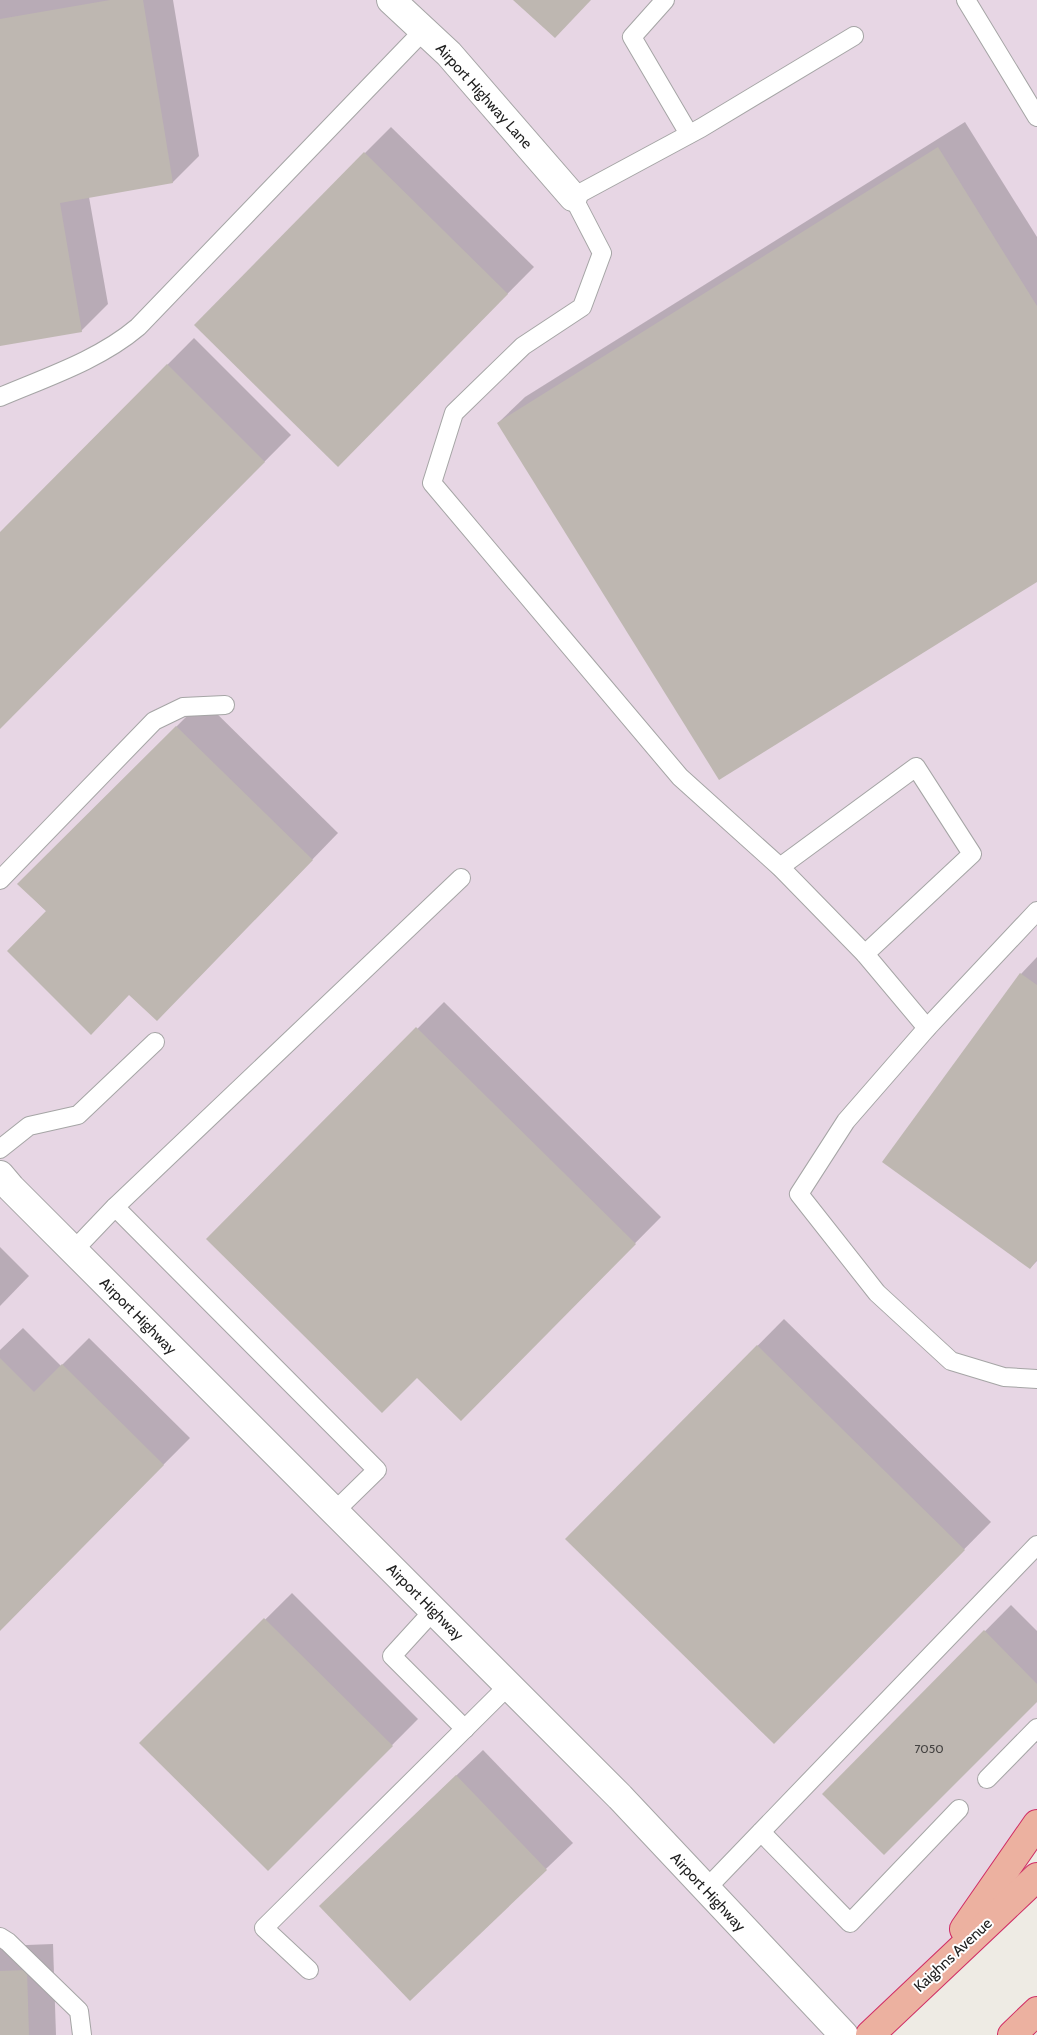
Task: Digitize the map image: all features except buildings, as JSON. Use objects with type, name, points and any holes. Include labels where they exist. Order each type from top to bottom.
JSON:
[{"type":"highway","points":[[932,1975],[1037,1824]]},
{"type":"highway","name":"Kaighns Avenue","points":[[870,2035],[1037,1876]]},
{"type":"street","name":"Airport Highway Lane","points":[[391,0],[449,54],[573,197]]},
{"type":"street","name":"Airport Highway","points":[[0,1175],[73,1251],[620,1797],[844,2035]]},
{"type":"lane","points":[[665,0],[632,37],[689,134]]},
{"type":"lane","points":[[966,0],[1037,118]]},
{"type":"lane","points":[[0,397],[81,362],[120,342],[138,327],[424,30]]},
{"type":"lane","points":[[854,36],[689,134],[573,197],[602,253],[582,307],[523,346],[454,413],[432,483],[680,777],[780,867],[865,954],[927,1028]]},
{"type":"lane","points":[[0,880],[154,721],[183,707],[225,705]]},
{"type":"lane","points":[[780,867],[916,767],[972,854],[865,954]]},
{"type":"lane","points":[[73,1251],[115,1207],[461,878]]},
{"type":"lane","points":[[1037,911],[927,1028],[846,1121],[799,1194],[876,1293],[951,1361],[1004,1377],[1037,1379]]},
{"type":"lane","points":[[0,1149],[30,1126],[78,1115],[155,1042]]},
{"type":"lane","points":[[115,1207],[377,1470],[334,1512]]},
{"type":"lane","points":[[706,1889],[1034,1555]]},
{"type":"lane","points":[[433,1611],[392,1656],[465,1729]]},
{"type":"lane","points":[[310,1970],[264,1928],[508,1686]]},
{"type":"lane","points":[[987,1780],[1037,1728]]},
{"type":"lane","points":[[760,1832],[850,1923],[959,1809]]},
{"type":"lane","points":[[0,1937],[8,1942],[79,2011],[82,2035]]},
{"type":"shaded area","points":[[0,0],[1037,0],[1037,1824],[932,1975],[870,2035],[0,2035]]}]
